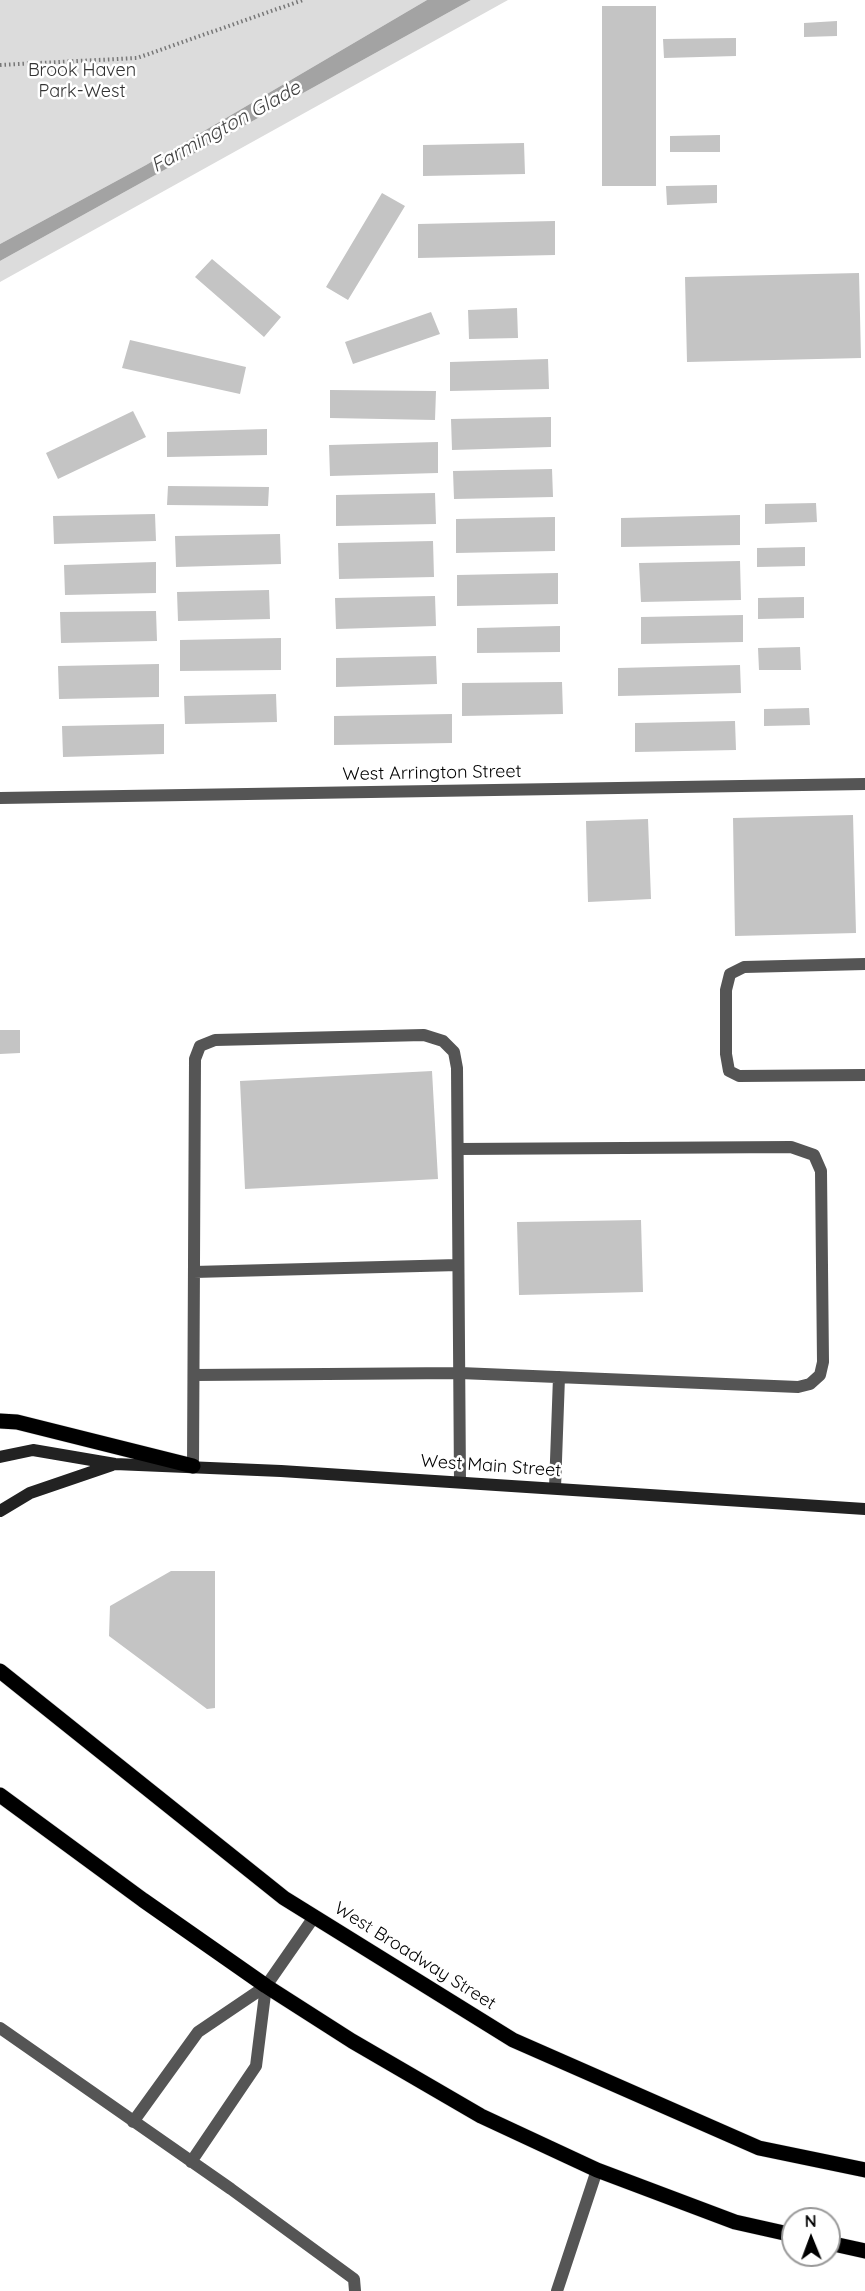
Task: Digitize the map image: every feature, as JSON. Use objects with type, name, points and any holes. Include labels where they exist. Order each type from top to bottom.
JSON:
[{"type":"main road","points":[[0,1421],[16,1422],[193,1466]]},
{"type":"main road","name":"West Main Street","points":[[0,1457],[33,1450],[115,1464],[193,1466],[460,1482],[865,1509]]},
{"type":"main road","name":"West Main Street","points":[[0,1511],[30,1493],[115,1464]]},
{"type":"main road","name":"West Broadway Street","points":[[0,1671],[284,1898],[513,2040],[759,2148],[865,2170]]},
{"type":"main road","points":[[0,1795],[143,1900],[266,1986],[352,2041],[481,2116],[597,2170],[735,2222],[781,2232]]},
{"type":"main road","points":[[841,2246],[865,2251]]},
{"type":"street","name":"West Arrington Street","points":[[0,798],[865,784]]},
{"type":"street","points":[[865,964],[744,967],[730,974],[726,990],[726,1054],[729,1071],[739,1076],[865,1075]]},
{"type":"street","points":[[193,1466],[195,1059],[200,1046],[215,1040],[424,1035],[443,1041],[454,1052],[457,1068],[460,1482]]},
{"type":"street","points":[[194,1375],[460,1373],[798,1387],[810,1384],[820,1375],[823,1362],[821,1171],[814,1155],[792,1147],[458,1149]]},
{"type":"street","points":[[194,1272],[458,1265]]},
{"type":"street","points":[[555,1488],[559,1377]]},
{"type":"street","points":[[134,2122],[198,2032],[266,1986],[314,1917]]},
{"type":"street","points":[[191,2162],[256,2066],[266,1986]]},
{"type":"street","points":[[0,2028],[231,2189],[354,2280],[355,2291]]},
{"type":"street","points":[[557,2291],[597,2170]]},
{"type":"path","points":[[0,65],[137,58],[303,0]]},
{"type":"green space","name":"Brook Haven Park-West","points":[[0,0],[427,0],[146,165],[0,244]]},
{"type":"green space","points":[[471,0],[508,0],[0,282],[0,261]]},
{"type":"water","name":"Farmington Glade","points":[[427,0],[471,0],[0,261],[0,244],[146,165]]},
{"type":"building","points":[[602,6],[656,6],[656,186],[602,186]]},
{"type":"building","points":[[837,21],[837,36],[804,37],[804,23]]},
{"type":"building","points":[[736,38],[736,56],[664,58],[663,39]]},
{"type":"building","points":[[720,135],[720,152],[670,152],[670,136]]},
{"type":"building","points":[[524,143],[525,174],[423,176],[423,145]]},
{"type":"building","points":[[717,185],[717,203],[667,205],[666,186]]},
{"type":"building","points":[[382,193],[405,206],[348,300],[326,287]]},
{"type":"building","points":[[555,221],[555,255],[418,258],[418,224]]},
{"type":"building","points":[[212,259],[281,317],[264,337],[195,277]]},
{"type":"building","points":[[859,273],[861,358],[687,362],[685,277]]},
{"type":"building","points":[[517,308],[518,338],[469,339],[468,310]]},
{"type":"building","points":[[431,312],[440,334],[353,364],[345,342]]},
{"type":"building","points":[[130,340],[246,367],[240,394],[122,368]]},
{"type":"building","points":[[548,359],[549,389],[450,391],[450,362]]},
{"type":"building","points":[[330,390],[436,391],[435,420],[330,418]]},
{"type":"building","points":[[133,411],[146,437],[58,479],[46,453]]},
{"type":"building","points":[[551,417],[551,447],[452,450],[451,419]]},
{"type":"building","points":[[267,429],[267,455],[167,457],[167,432]]},
{"type":"building","points":[[438,442],[438,473],[330,476],[329,445]]},
{"type":"building","points":[[552,469],[553,497],[454,499],[453,471]]},
{"type":"building","points":[[168,486],[269,487],[268,506],[167,505]]},
{"type":"building","points":[[435,493],[436,524],[336,526],[336,495]]},
{"type":"building","points":[[816,503],[817,522],[765,524],[765,504]]},
{"type":"building","points":[[155,514],[156,541],[54,544],[53,516]]},
{"type":"building","points":[[740,515],[740,545],[621,547],[621,518]]},
{"type":"building","points":[[555,517],[555,551],[456,553],[456,519]]},
{"type":"building","points":[[280,534],[281,564],[176,567],[175,536]]},
{"type":"building","points":[[433,541],[434,577],[339,579],[338,543]]},
{"type":"building","points":[[805,547],[805,566],[757,567],[757,548]]},
{"type":"building","points":[[740,561],[741,600],[641,602],[639,563]]},
{"type":"building","points":[[156,562],[156,593],[65,595],[64,565]]},
{"type":"building","points":[[558,573],[558,604],[457,606],[457,575]]},
{"type":"building","points":[[269,590],[270,619],[178,621],[177,592]]},
{"type":"building","points":[[435,596],[436,626],[336,629],[335,598]]},
{"type":"building","points":[[804,597],[804,618],[758,619],[758,598]]},
{"type":"building","points":[[156,611],[157,641],[61,643],[60,612]]},
{"type":"building","points":[[743,615],[743,642],[641,644],[641,617]]},
{"type":"building","points":[[560,626],[560,652],[477,653],[477,628]]},
{"type":"building","points":[[281,638],[281,670],[180,671],[180,640]]},
{"type":"building","points":[[800,647],[801,670],[759,670],[758,648]]},
{"type":"building","points":[[436,656],[437,684],[336,687],[336,658]]},
{"type":"building","points":[[159,664],[159,697],[59,699],[58,666]]},
{"type":"building","points":[[740,665],[741,693],[618,696],[618,668]]},
{"type":"building","points":[[562,682],[563,714],[462,716],[462,683]]},
{"type":"building","points":[[276,694],[277,722],[185,724],[184,696]]},
{"type":"building","points":[[809,708],[810,725],[764,726],[764,709]]},
{"type":"building","points":[[452,714],[452,743],[334,745],[334,716]]},
{"type":"building","points":[[735,721],[736,750],[635,752],[635,723]]},
{"type":"building","points":[[164,724],[164,754],[63,757],[62,726]]},
{"type":"building","points":[[853,815],[856,933],[735,936],[733,818]]},
{"type":"building","points":[[648,819],[651,899],[588,902],[586,821]]},
{"type":"building","points":[[0,1030],[20,1030],[20,1053],[0,1054]]},
{"type":"building","points":[[432,1071],[438,1179],[245,1189],[240,1081]]},
{"type":"building","points":[[641,1220],[643,1292],[519,1295],[517,1222]]},
{"type":"building","points":[[171,1571],[215,1571],[215,1708],[207,1709],[109,1636],[110,1606]]}]
